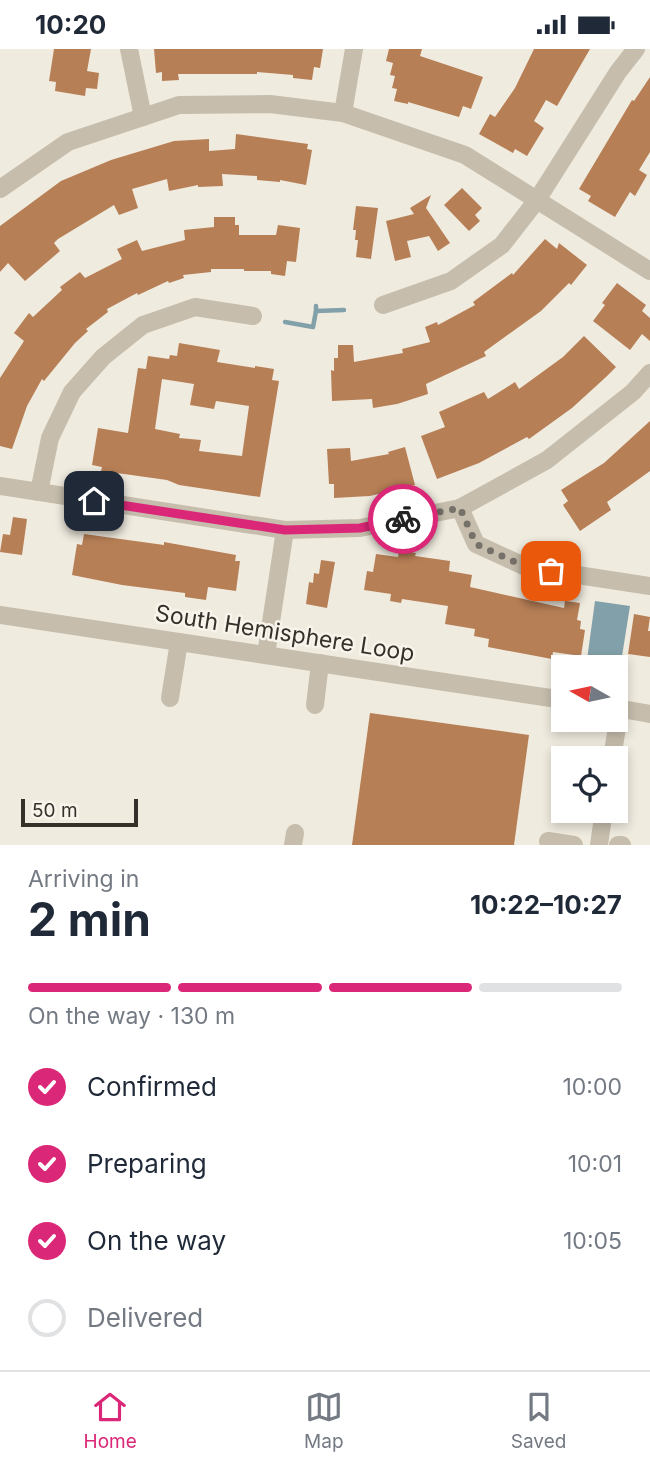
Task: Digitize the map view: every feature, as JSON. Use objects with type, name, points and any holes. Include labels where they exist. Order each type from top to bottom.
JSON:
[{"type":"street","points":[[129,49],[143,117]]},
{"type":"street","points":[[343,113],[354,49]]},
{"type":"street","points":[[383,305],[451,281],[502,245],[537,200],[618,72],[636,49]]},
{"type":"street","points":[[0,189],[68,142],[179,105],[270,104],[343,113],[465,156],[650,271]]},
{"type":"street","points":[[39,492],[50,438],[72,392],[103,357],[144,325],[195,307],[253,316]]},
{"type":"street","points":[[0,486],[285,530],[360,528],[460,508],[547,460],[633,392],[650,373]]},
{"type":"street","points":[[460,508],[476,544],[526,567],[650,586]]},
{"type":"street","points":[[266,655],[285,530]]},
{"type":"street","name":"South Hemisphere Loop","points":[[0,615],[551,698]]},
{"type":"street","points":[[170,698],[179,642]]},
{"type":"street","points":[[315,705],[320,663]]},
{"type":"street","points":[[628,711],[650,714]]},
{"type":"street","points":[[599,845],[602,823]]},
{"type":"street","points":[[548,841],[574,845]]},
{"type":"water","points":[[595,601],[630,606],[622,655],[588,655]]},
{"type":"building","points":[[54,49],[91,49],[87,71],[99,73],[97,89],[86,88],[85,96],[55,91],[56,82],[49,81]]},
{"type":"building","points":[[154,49],[323,49],[320,68],[314,67],[312,80],[293,78],[293,75],[257,72],[178,74],[179,80],[162,81],[162,72],[156,73]]},
{"type":"building","points":[[389,49],[422,49],[420,56],[483,77],[471,109],[463,106],[459,117],[408,102],[394,101],[397,89],[392,88],[395,76],[390,75],[393,63],[386,61]]},
{"type":"building","points":[[534,49],[590,49],[557,106],[546,100],[534,121],[544,128],[527,156],[515,149],[513,153],[479,134],[490,114],[495,117],[515,88]]},
{"type":"building","points":[[650,77],[650,152],[639,170],[647,175],[635,196],[630,192],[615,217],[588,201],[591,196],[579,189],[632,100],[634,101]]},
{"type":"building","points":[[236,134],[308,144],[307,149],[312,150],[306,185],[280,180],[257,180],[257,176],[222,174],[223,186],[198,185],[169,191],[167,179],[132,189],[138,208],[119,215],[114,205],[58,239],[54,243],[60,251],[25,281],[8,263],[0,272],[0,226],[61,181],[111,160],[174,141],[209,139],[209,151],[235,149]]},
{"type":"building","points":[[462,188],[482,208],[475,215],[480,221],[469,231],[444,205]]},
{"type":"building","points":[[431,195],[426,208],[450,243],[438,251],[429,236],[407,241],[411,257],[395,261],[386,221],[414,214],[410,208]]},
{"type":"building","points":[[356,206],[378,208],[371,259],[356,257],[358,240],[355,240],[356,230],[353,230]]},
{"type":"building","points":[[214,217],[235,217],[235,225],[239,225],[239,235],[276,235],[278,225],[300,228],[296,262],[287,261],[285,276],[271,274],[271,271],[244,269],[211,269],[211,272],[183,275],[184,278],[169,283],[168,281],[138,295],[137,293],[107,309],[108,312],[86,329],[88,331],[44,381],[42,379],[27,406],[12,449],[0,446],[0,378],[24,341],[14,333],[29,313],[33,317],[62,290],[60,287],[80,272],[85,278],[122,259],[117,249],[137,240],[142,251],[185,240],[184,230],[214,227]]},
{"type":"building","points":[[545,239],[557,249],[559,243],[587,265],[571,285],[569,283],[541,311],[484,352],[486,356],[426,384],[428,394],[397,404],[373,408],[372,399],[332,401],[331,370],[334,371],[334,358],[338,358],[338,345],[353,345],[354,362],[403,353],[402,349],[430,342],[425,327],[437,322],[438,325],[475,305],[473,302],[512,273],[513,275]]},
{"type":"building","points":[[617,283],[646,305],[642,311],[650,318],[650,341],[642,334],[630,350],[593,321]]},
{"type":"building","points":[[584,336],[616,367],[606,377],[572,408],[529,439],[527,437],[479,463],[437,479],[421,436],[445,427],[439,412],[484,392],[488,399],[515,382],[519,389],[563,357]]},
{"type":"building","points":[[179,343],[220,350],[217,362],[274,369],[272,380],[279,381],[260,497],[117,473],[117,477],[100,475],[102,467],[92,465],[98,428],[128,433],[138,368],[146,369],[148,356],[169,359],[170,355],[177,356]],"holes":[[[162,379],[194,384],[190,405],[214,409],[216,401],[249,406],[242,456],[199,451],[201,440],[179,438],[180,434],[155,429]]]},
{"type":"building","points":[[650,421],[650,471],[607,502],[611,510],[580,531],[563,505],[568,501],[561,490],[604,463]]},
{"type":"building","points":[[405,447],[415,485],[370,496],[334,498],[334,484],[329,484],[327,449],[350,448],[351,461],[389,454],[388,452]]},
{"type":"building","points":[[13,517],[27,519],[22,555],[0,552],[3,534],[10,535]]},
{"type":"building","points":[[84,534],[164,545],[164,542],[236,555],[235,561],[240,561],[236,591],[208,587],[206,600],[185,597],[185,593],[72,575],[77,544],[82,545]]},
{"type":"building","points":[[399,550],[416,553],[415,556],[450,561],[449,571],[472,575],[470,587],[564,608],[565,601],[580,603],[577,620],[581,621],[580,629],[585,630],[581,655],[553,652],[551,659],[488,647],[489,639],[474,636],[475,629],[445,624],[448,606],[402,599],[401,603],[390,601],[391,594],[364,590],[367,571],[373,572],[376,554],[398,557]]},
{"type":"building","points":[[321,560],[335,562],[327,608],[306,604],[309,582],[313,583],[314,573],[319,574]]},
{"type":"building","points":[[634,614],[650,617],[650,657],[628,654]]},
{"type":"building","points":[[370,713],[529,735],[514,845],[352,845]]},
{"type":"waterway","points":[[316,306],[316,311],[344,310]]},
{"type":"waterway","points":[[285,322],[313,327],[316,311]]},
{"type":"way so far","points":[[403,519],[460,508],[476,544],[526,567],[551,571]]},
{"type":"route","points":[[94,501],[285,530],[360,528],[403,519]]}]
